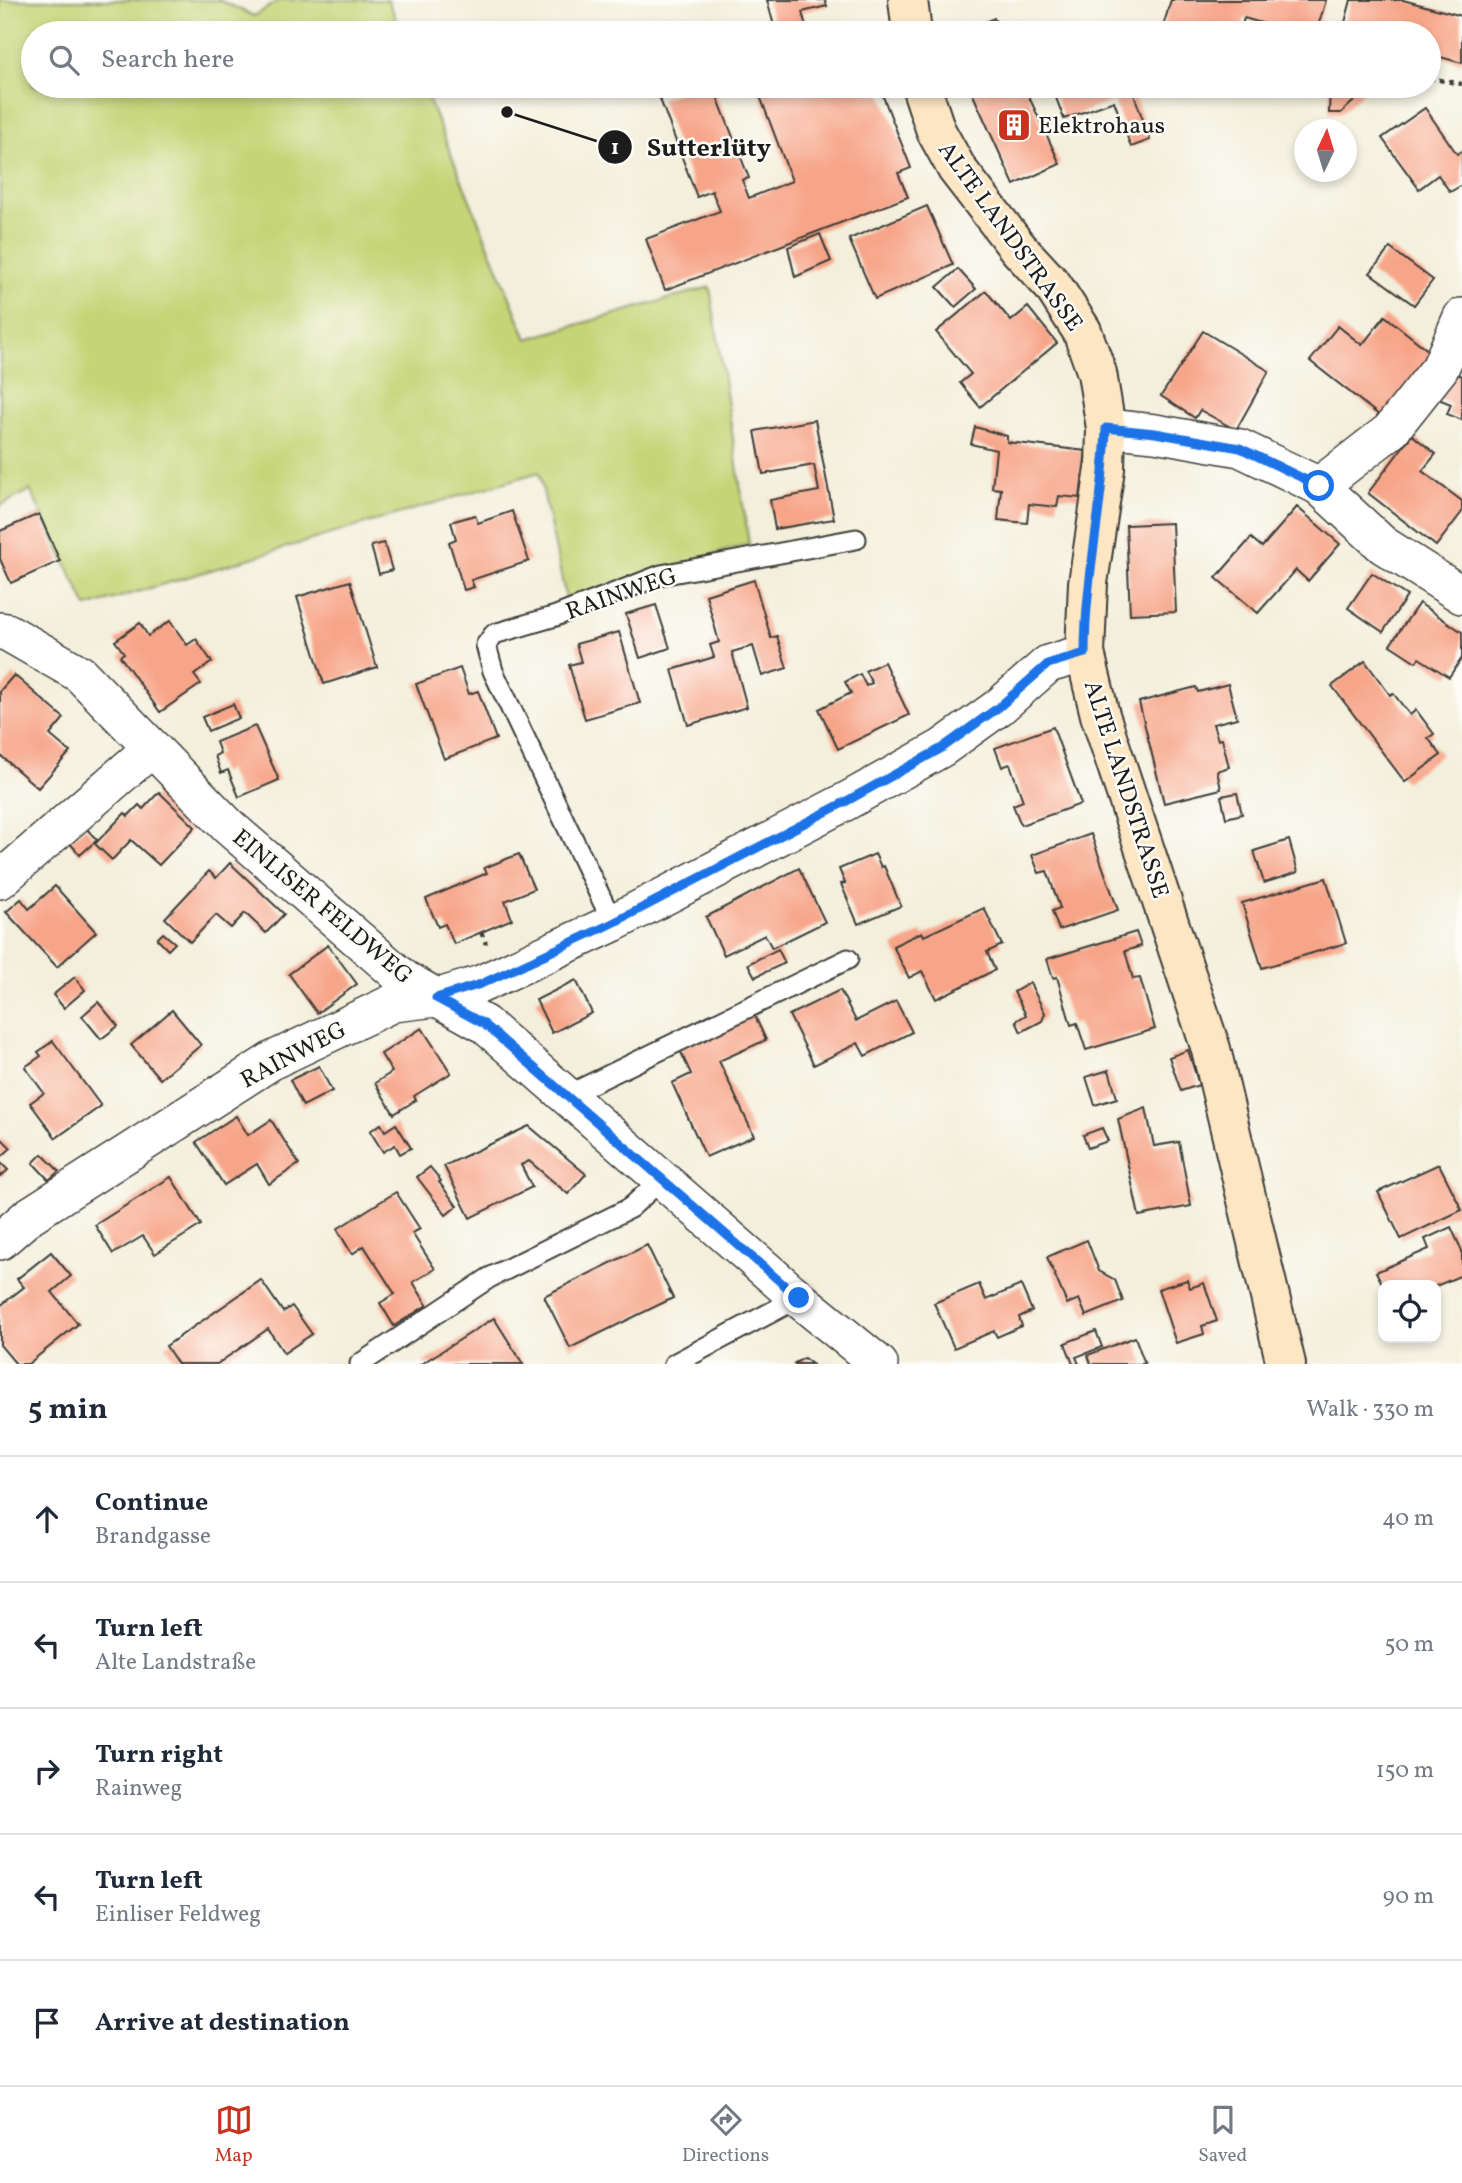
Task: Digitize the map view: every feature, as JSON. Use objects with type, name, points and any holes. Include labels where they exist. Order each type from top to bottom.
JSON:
[{"type":"main road","points":[[908,0],[911,21]]},
{"type":"main road","name":"ALTE LANDSTRASSE","points":[[925,98],[936,131],[957,169],[1018,248],[1053,286],[1082,331],[1097,373],[1106,428],[1105,469],[1088,583],[1085,653],[1100,715],[1211,1049],[1286,1364]]},
{"type":"street","points":[[1319,486],[1390,431],[1440,368],[1462,317]]},
{"type":"street","points":[[1106,428],[1155,433],[1240,448],[1319,486],[1383,545],[1462,595]]},
{"type":"street","name":"EINLISER FELDWEG","points":[[0,631],[7,632],[80,674],[229,827],[404,979],[484,1024],[799,1298],[879,1364]]},
{"type":"street","name":"RAINWEG","points":[[0,1241],[29,1216],[273,1060],[393,1003],[436,998],[481,984],[613,923],[942,748],[999,707],[1048,664],[1085,653]]},
{"type":"street","points":[[0,880],[152,748]]},
{"type":"lane","name":"RAINWEG","points":[[613,923],[493,671],[486,645],[494,634],[556,616],[661,575],[856,539]]},
{"type":"lane","points":[[566,1096],[848,959]]},
{"type":"lane","points":[[360,1364],[489,1278],[630,1208],[662,1179]]},
{"type":"lane","points":[[674,1364],[799,1298]]},
{"type":"path","points":[[1441,80],[1462,84]]},
{"type":"green space","points":[[0,0],[219,0],[254,16],[280,0],[388,0],[397,21],[21,21],[21,98],[428,98],[527,339],[710,287],[749,544],[566,599],[539,472],[87,607],[30,490],[0,506]]},
{"type":"building","points":[[767,0],[825,0],[827,6],[802,12],[804,21],[773,21]]},
{"type":"building","points":[[1171,0],[1326,0],[1320,21],[1254,21],[1244,18],[1243,21],[1165,21]]},
{"type":"building","points":[[1351,0],[1403,0],[1462,16],[1462,63],[1441,57],[1441,21],[1345,21]]},
{"type":"building","points":[[718,98],[749,178],[742,180],[749,198],[792,181],[761,98],[884,98],[911,168],[898,173],[908,197],[665,290],[646,239],[720,211],[712,191],[697,197],[660,99]]},
{"type":"building","name":"Elektrohaus","points":[[974,98],[1030,98],[1060,164],[1014,185]]},
{"type":"building","points":[[1056,98],[1135,98],[1150,140],[1131,147],[1114,101],[1064,119]]},
{"type":"building","points":[[1330,98],[1357,98],[1341,113],[1329,113]]},
{"type":"building","points":[[1425,108],[1457,154],[1462,151],[1462,185],[1450,192],[1438,175],[1419,189],[1382,138]]},
{"type":"building","points":[[927,206],[953,265],[875,299],[849,239]]},
{"type":"building","points":[[820,234],[831,261],[795,277],[788,247]]},
{"type":"building","points":[[1390,248],[1433,280],[1414,305],[1370,273]]},
{"type":"building","points":[[958,269],[976,289],[955,307],[937,287]]},
{"type":"building","points":[[986,291],[1011,321],[1028,307],[1057,343],[980,407],[960,383],[971,374],[936,332]]},
{"type":"building","points":[[1385,316],[1435,356],[1384,419],[1310,361],[1338,326],[1362,345]]},
{"type":"building","points":[[1203,331],[1269,371],[1236,430],[1200,410],[1195,418],[1161,396]]},
{"type":"building","points":[[1448,370],[1462,376],[1462,420],[1447,414],[1451,404],[1431,396]]},
{"type":"building","points":[[815,420],[834,519],[775,529],[770,500],[819,491],[814,465],[763,474],[755,431]]},
{"type":"building","points":[[975,427],[1007,436],[1007,442],[1086,451],[1080,498],[1059,496],[1057,507],[1029,504],[1027,523],[998,520],[1001,489],[992,488],[996,450],[971,444]]},
{"type":"building","points":[[1412,435],[1436,454],[1422,471],[1462,501],[1462,512],[1436,546],[1368,493]]},
{"type":"building","points":[[1297,507],[1340,544],[1308,581],[1296,570],[1258,613],[1216,578],[1251,538],[1262,547]]},
{"type":"building","points":[[512,511],[529,561],[471,580],[474,587],[464,590],[449,542],[456,539],[451,522],[475,515],[478,523]]},
{"type":"building","points":[[39,514],[60,561],[11,583],[0,559],[0,531]]},
{"type":"building","points":[[1172,523],[1176,612],[1130,614],[1126,525]]},
{"type":"building","points":[[384,543],[392,570],[379,574],[371,546]]},
{"type":"building","points":[[1372,573],[1407,596],[1383,632],[1348,608]]},
{"type":"building","points":[[754,580],[771,638],[777,636],[787,668],[762,676],[753,646],[732,652],[747,707],[688,725],[672,670],[714,657],[710,645],[719,642],[706,595]]},
{"type":"building","points":[[350,581],[377,667],[324,684],[297,597]]},
{"type":"building","points":[[1419,603],[1462,632],[1462,658],[1449,677],[1419,658],[1416,662],[1390,645]]},
{"type":"building","points":[[656,605],[670,648],[640,658],[626,614]]},
{"type":"building","points":[[170,621],[187,645],[196,639],[212,662],[194,675],[201,684],[160,712],[120,656],[124,653],[115,641],[140,623],[148,636]]},
{"type":"building","points":[[619,632],[640,703],[585,719],[569,665],[581,662],[576,644]]},
{"type":"building","points":[[1365,661],[1390,695],[1393,693],[1410,715],[1416,710],[1434,734],[1428,738],[1441,755],[1405,782],[1332,686]]},
{"type":"building","points":[[884,662],[909,715],[838,749],[819,709],[851,693],[845,682],[860,674],[866,686],[872,683],[865,671]]},
{"type":"building","points":[[460,668],[469,694],[478,691],[496,739],[444,759],[416,684]]},
{"type":"building","points":[[14,675],[64,718],[50,735],[70,752],[38,788],[0,755],[0,691]]},
{"type":"building","points":[[1228,684],[1237,718],[1213,724],[1218,740],[1222,739],[1229,767],[1217,771],[1221,789],[1164,803],[1139,702],[1196,687],[1198,692]]},
{"type":"building","points":[[233,704],[239,718],[208,731],[202,717]]},
{"type":"building","points":[[255,726],[279,780],[239,797],[228,770],[221,773],[215,756],[220,753],[216,742]]},
{"type":"building","points":[[1053,727],[1081,804],[1021,825],[1013,805],[1023,801],[1010,764],[1002,767],[995,748]]},
{"type":"building","points":[[159,792],[195,827],[159,865],[131,840],[112,860],[95,844],[125,813],[128,816],[139,805],[143,809]]},
{"type":"building","points":[[1237,793],[1242,814],[1226,818],[1221,796]]},
{"type":"building","points":[[85,827],[97,840],[80,855],[69,842]]},
{"type":"building","points":[[1091,834],[1118,910],[1059,930],[1052,911],[1060,908],[1047,871],[1039,873],[1032,855]]},
{"type":"building","points":[[1289,840],[1298,872],[1264,883],[1254,851]]},
{"type":"building","points":[[519,854],[534,889],[505,901],[512,919],[454,944],[445,924],[438,927],[426,899],[487,873],[484,868]]},
{"type":"building","points":[[875,854],[881,867],[884,866],[901,906],[858,924],[841,884],[845,883],[839,869]]},
{"type":"building","points":[[230,863],[284,914],[266,933],[245,913],[231,928],[216,915],[190,942],[165,918],[209,871],[216,878]]},
{"type":"building","points":[[799,868],[825,922],[772,948],[765,935],[724,955],[706,917]]},
{"type":"building","points":[[1326,878],[1346,943],[1262,968],[1242,903]]},
{"type":"building","points":[[55,886],[96,932],[57,967],[6,912],[21,899],[29,909]]},
{"type":"building","points":[[984,908],[1002,945],[987,952],[995,970],[936,999],[922,971],[909,978],[893,946],[922,932],[924,936]]},
{"type":"building","points":[[1136,932],[1141,946],[1125,951],[1133,979],[1140,978],[1155,1029],[1086,1050],[1077,1023],[1071,1025],[1057,977],[1053,978],[1047,959]]},
{"type":"building","points":[[163,933],[175,943],[168,950],[157,939]]},
{"type":"building","points":[[328,945],[357,984],[317,1013],[289,974]]},
{"type":"building","points":[[778,949],[785,963],[755,977],[748,964]]},
{"type":"building","points":[[75,977],[85,990],[64,1008],[53,995]]},
{"type":"building","points":[[576,980],[592,1013],[552,1033],[536,1000]]},
{"type":"building","points":[[1030,983],[1045,1013],[1042,1021],[1021,1032],[1016,1021],[1026,1015],[1014,992]]},
{"type":"building","points":[[840,990],[856,1021],[896,1001],[912,1032],[865,1056],[858,1043],[814,1065],[789,1015]]},
{"type":"building","points":[[98,1002],[118,1026],[101,1039],[82,1016]]},
{"type":"building","points":[[172,1010],[201,1045],[160,1079],[131,1045]]},
{"type":"building","points":[[754,1014],[766,1040],[719,1061],[754,1136],[706,1157],[672,1083],[691,1074],[679,1048]]},
{"type":"building","points":[[422,1028],[451,1073],[414,1096],[416,1100],[394,1114],[375,1083],[392,1072],[381,1054]]},
{"type":"building","points":[[53,1041],[101,1106],[56,1138],[30,1103],[44,1093],[25,1067],[41,1056],[38,1052]]},
{"type":"building","points":[[1188,1050],[1199,1085],[1181,1091],[1169,1057]]},
{"type":"building","points":[[319,1066],[332,1091],[303,1106],[290,1080]]},
{"type":"building","points":[[1109,1070],[1117,1098],[1095,1105],[1086,1077]]},
{"type":"building","points":[[1146,1108],[1154,1146],[1179,1142],[1191,1206],[1139,1216],[1118,1119]]},
{"type":"building","points":[[236,1116],[248,1135],[271,1120],[299,1164],[269,1184],[257,1164],[224,1185],[196,1142]]},
{"type":"building","points":[[381,1124],[385,1131],[396,1124],[411,1148],[400,1154],[395,1145],[383,1152],[370,1131]]},
{"type":"building","points":[[529,1126],[586,1174],[568,1194],[529,1161],[521,1165],[532,1187],[470,1218],[444,1166]]},
{"type":"building","points":[[1102,1128],[1108,1141],[1088,1148],[1083,1135]]},
{"type":"building","points":[[0,1137],[11,1148],[0,1158]]},
{"type":"building","points":[[42,1154],[59,1171],[49,1180],[33,1163]]},
{"type":"building","points":[[0,1162],[8,1170],[0,1177]]},
{"type":"building","points":[[1439,1164],[1462,1210],[1401,1239],[1378,1192]]},
{"type":"building","points":[[430,1167],[457,1206],[446,1215],[417,1177]]},
{"type":"building","points":[[171,1177],[201,1225],[155,1254],[143,1236],[113,1254],[95,1225]]},
{"type":"building","points":[[396,1192],[420,1229],[412,1233],[435,1269],[413,1282],[427,1305],[394,1326],[380,1303],[395,1294],[364,1246],[352,1254],[337,1229]]},
{"type":"building","points":[[1451,1227],[1462,1251],[1462,1275],[1441,1284],[1441,1280],[1380,1280],[1376,1272],[1429,1249],[1425,1239]]},
{"type":"building","points":[[1087,1240],[1099,1271],[1115,1280],[1123,1301],[1086,1316],[1079,1299],[1067,1304],[1047,1257]]},
{"type":"building","points":[[647,1245],[673,1298],[570,1348],[544,1296]]},
{"type":"building","points":[[51,1252],[71,1276],[52,1292],[78,1324],[28,1364],[16,1364],[0,1345],[0,1306],[24,1287],[17,1279]]},
{"type":"building","points":[[261,1280],[283,1312],[292,1306],[312,1334],[284,1353],[268,1329],[217,1364],[178,1364],[166,1346]]},
{"type":"building","points":[[1187,1280],[1190,1288],[1204,1283],[1217,1321],[1202,1326],[1204,1334],[1176,1343],[1158,1289]]},
{"type":"building","points":[[979,1284],[986,1300],[1021,1285],[1032,1311],[1019,1317],[1022,1326],[997,1337],[994,1331],[954,1348],[934,1303]]},
{"type":"building","points":[[494,1318],[523,1364],[421,1364],[458,1341]]},
{"type":"building","points":[[1096,1331],[1102,1347],[1076,1357],[1079,1364],[1073,1364],[1065,1343]]},
{"type":"building","points":[[1135,1337],[1145,1364],[1091,1364],[1088,1355]]},
{"type":"building","points":[[804,1358],[812,1364],[793,1364]]},
{"type":"place","name":"Sutterlüty","points":[[507,112]]},
{"type":"place","name":"Elektrohaus","points":[[1014,125]]},
{"type":"route","points":[[799,1298],[484,1024],[436,998],[481,984],[613,923],[845,802],[942,748],[999,707],[1048,664],[1085,653],[1088,583],[1105,469],[1106,428],[1155,433],[1240,448],[1319,486]]}]
